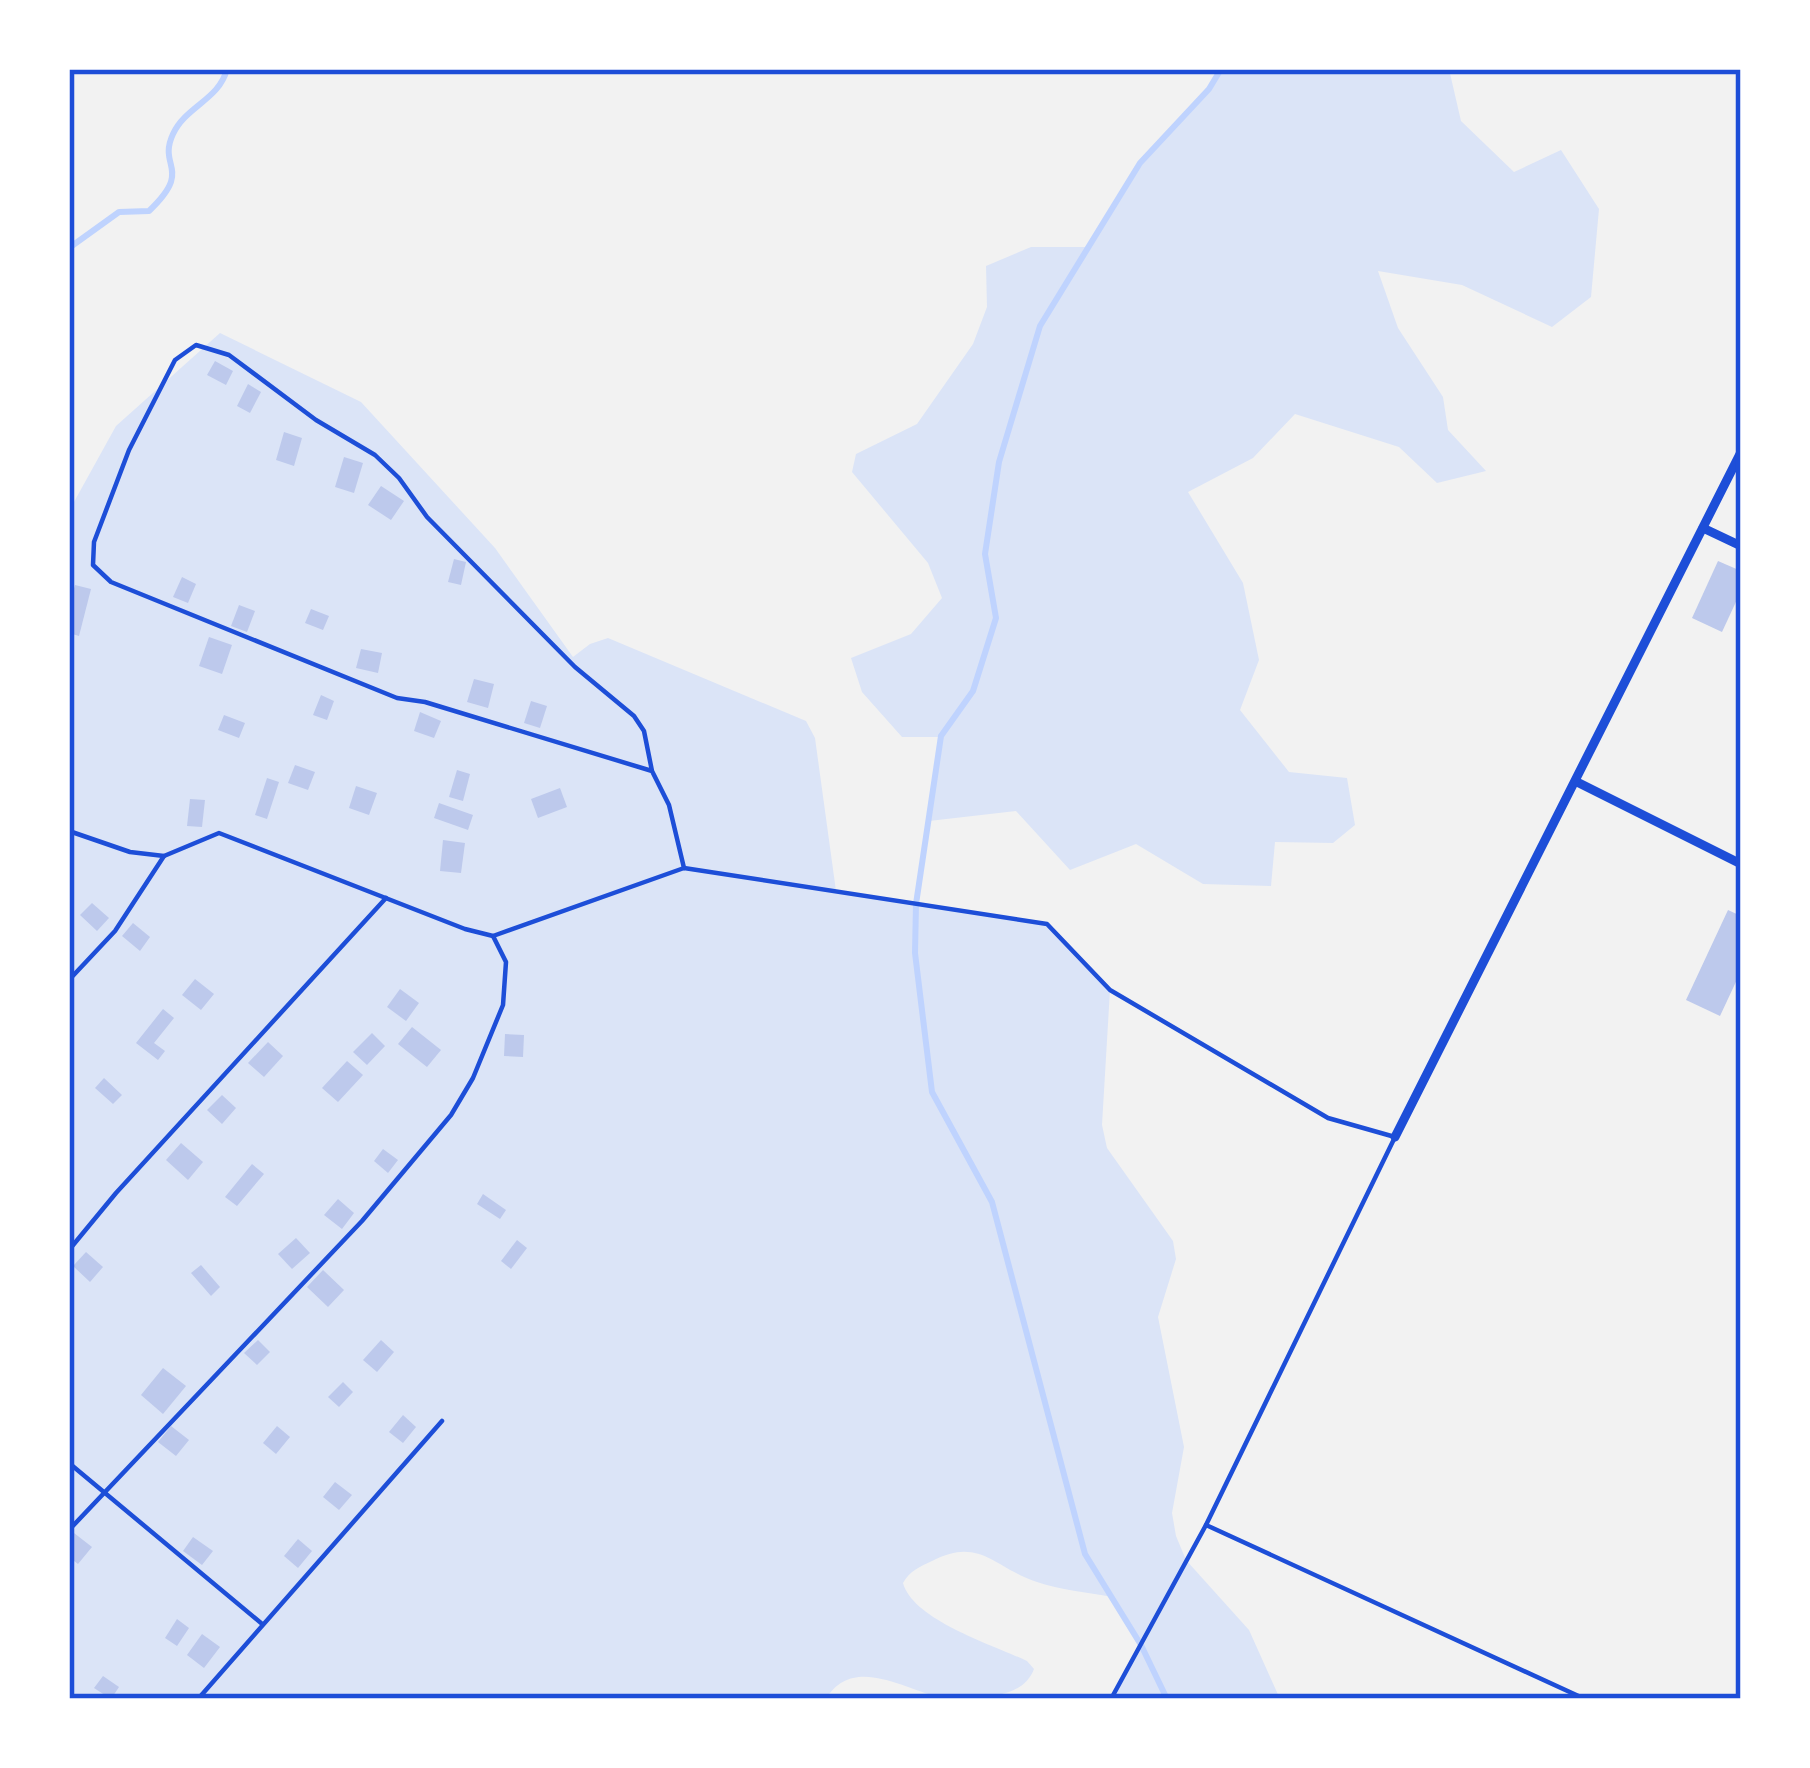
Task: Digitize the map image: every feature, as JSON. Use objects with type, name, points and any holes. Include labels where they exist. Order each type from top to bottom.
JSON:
[{"type":"street","points":[[1395,1137],[1741,452]]},
{"type":"street","points":[[1702,527],[1741,545]]},
{"type":"street","points":[[1577,782],[1741,864]]},
{"type":"lane","points":[[652,771],[425,702],[397,698],[111,582],[93,565],[94,542],[129,450],[175,360],[196,345],[230,355],[316,420],[375,455],[399,478],[428,517],[575,667],[634,716],[644,731],[652,771],[669,805],[684,868]]},
{"type":"lane","points":[[69,831],[130,852],[164,856],[219,833],[494,936],[684,868],[1047,924],[1110,990],[1328,1118],[1395,1137],[1206,1525],[1111,1699]]},
{"type":"lane","points":[[69,980],[115,931],[164,856]]},
{"type":"lane","points":[[69,1250],[386,898]]},
{"type":"lane","points":[[69,1530],[362,1222],[451,1115],[473,1078],[503,1005],[506,962],[494,936]]},
{"type":"lane","points":[[198,1699],[442,1421]]},
{"type":"lane","points":[[69,1463],[261,1624]]},
{"type":"lane","points":[[1206,1525],[1585,1699]]},
{"type":"shaded area","points":[[1221,69],[1449,69],[1461,121],[1514,172],[1561,150],[1599,209],[1591,297],[1552,327],[1462,285],[1378,271],[1398,328],[1443,397],[1448,430],[1486,471],[1437,483],[1399,447],[1295,414],[1253,458],[1188,492],[1243,583],[1259,660],[1240,710],[1289,772],[1347,778],[1355,825],[1333,843],[1275,842],[1271,886],[1203,884],[1136,844],[1070,870],[1016,811],[929,821],[941,737],[902,737],[862,692],[851,658],[911,634],[942,598],[928,563],[852,472],[856,454],[917,424],[973,344],[987,307],[986,266],[1031,247],[1086,247],[1140,163]]},
{"type":"shaded area","points":[[220,333],[361,402],[495,548],[573,657],[608,638],[806,721],[815,738],[836,891],[1047,924],[1110,990],[1102,1125],[1107,1148],[1173,1241],[1176,1259],[1158,1317],[1184,1447],[1172,1513],[1176,1536],[1186,1560],[1249,1630],[1280,1699],[1111,1699],[1140,1645],[1112,1597],[1046,1585],[986,1557],[963,1552],[923,1565],[903,1583],[922,1609],[938,1620],[1027,1661],[1034,1669],[1031,1675],[1009,1692],[946,1698],[863,1677],[837,1686],[826,1699],[69,1699],[69,511],[116,426]]},
{"type":"building","points":[[215,361],[233,371],[226,385],[207,375]]},
{"type":"building","points":[[248,384],[261,392],[250,413],[237,406]]},
{"type":"building","points":[[284,432],[302,438],[294,466],[276,460]]},
{"type":"building","points":[[344,457],[363,463],[354,493],[335,487]]},
{"type":"building","points":[[381,486],[404,501],[391,520],[368,505]]},
{"type":"building","points":[[454,559],[466,562],[461,585],[448,582]]},
{"type":"building","points":[[1718,561],[1741,571],[1741,591],[1722,632],[1692,618]]},
{"type":"building","points":[[182,577],[196,584],[188,603],[173,597]]},
{"type":"building","points":[[75,585],[91,589],[79,636],[69,633]]},
{"type":"building","points":[[239,605],[255,611],[247,632],[231,626]]},
{"type":"building","points":[[311,609],[329,616],[323,630],[305,623]]},
{"type":"building","points":[[209,637],[232,645],[222,674],[199,666]]},
{"type":"building","points":[[361,649],[382,653],[378,673],[356,668]]},
{"type":"building","points":[[474,679],[494,684],[488,708],[467,702]]},
{"type":"building","points":[[321,695],[334,701],[327,720],[313,715]]},
{"type":"building","points":[[531,701],[547,706],[540,728],[524,723]]},
{"type":"building","points":[[420,712],[441,721],[434,738],[414,731]]},
{"type":"building","points":[[224,715],[245,723],[239,738],[218,730]]},
{"type":"building","points":[[295,765],[315,772],[308,790],[288,783]]},
{"type":"building","points":[[457,770],[470,774],[463,801],[449,797]]},
{"type":"building","points":[[267,778],[279,782],[267,819],[255,815]]},
{"type":"building","points":[[356,786],[377,793],[369,815],[349,808]]},
{"type":"building","points":[[560,788],[567,807],[538,818],[531,799]]},
{"type":"building","points":[[190,799],[205,800],[202,827],[187,826]]},
{"type":"building","points":[[439,803],[473,815],[468,830],[434,818]]},
{"type":"building","points":[[443,840],[465,843],[461,873],[440,871]]},
{"type":"building","points":[[92,903],[109,918],[97,931],[80,915]]},
{"type":"building","points":[[1728,910],[1741,916],[1741,971],[1720,1016],[1686,1000]]},
{"type":"building","points":[[133,923],[150,937],[140,951],[122,936]]},
{"type":"building","points":[[195,979],[214,994],[201,1010],[182,995]]},
{"type":"building","points":[[400,989],[419,1003],[406,1021],[387,1007]]},
{"type":"building","points":[[163,1009],[174,1018],[154,1043],[165,1051],[158,1060],[136,1043]]},
{"type":"building","points":[[412,1027],[441,1050],[427,1067],[398,1044]]},
{"type":"building","points":[[372,1033],[385,1046],[367,1065],[353,1052]]},
{"type":"building","points":[[505,1034],[524,1035],[523,1057],[504,1056]]},
{"type":"building","points":[[268,1042],[283,1056],[264,1077],[248,1063]]},
{"type":"building","points":[[347,1061],[363,1075],[338,1102],[322,1088]]},
{"type":"building","points":[[104,1078],[122,1095],[113,1104],[95,1088]]},
{"type":"building","points":[[222,1095],[236,1108],[222,1124],[207,1110]]},
{"type":"building","points":[[181,1143],[203,1162],[188,1180],[166,1160]]},
{"type":"building","points":[[383,1149],[398,1160],[388,1173],[374,1161]]},
{"type":"building","points":[[252,1164],[264,1174],[237,1206],[225,1197]]},
{"type":"building","points":[[483,1194],[506,1210],[500,1219],[477,1204]]},
{"type":"building","points":[[338,1199],[354,1213],[342,1229],[324,1215]]},
{"type":"building","points":[[296,1238],[310,1253],[292,1269],[278,1254]]},
{"type":"building","points":[[517,1240],[527,1248],[511,1269],[501,1261]]},
{"type":"building","points":[[86,1252],[103,1267],[90,1282],[73,1266]]},
{"type":"building","points":[[201,1265],[220,1287],[211,1296],[191,1273]]},
{"type":"building","points":[[323,1270],[344,1290],[328,1307],[307,1287]]},
{"type":"building","points":[[258,1340],[270,1352],[257,1365],[244,1353]]},
{"type":"building","points":[[381,1340],[394,1352],[377,1372],[363,1360]]},
{"type":"building","points":[[163,1368],[186,1386],[163,1414],[141,1395]]},
{"type":"building","points":[[343,1382],[353,1392],[339,1407],[328,1397]]},
{"type":"building","points":[[403,1415],[416,1427],[403,1443],[389,1432]]},
{"type":"building","points":[[171,1426],[189,1440],[176,1456],[158,1442]]},
{"type":"building","points":[[277,1426],[290,1437],[276,1454],[263,1443]]},
{"type":"building","points":[[335,1482],[352,1495],[339,1510],[323,1497]]},
{"type":"building","points":[[74,1533],[92,1547],[78,1564],[69,1557]]},
{"type":"building","points":[[193,1537],[213,1551],[202,1565],[183,1551]]},
{"type":"building","points":[[298,1539],[312,1551],[298,1568],[284,1556]]},
{"type":"building","points":[[177,1619],[189,1628],[177,1646],[165,1638]]},
{"type":"building","points":[[202,1634],[220,1647],[204,1668],[187,1655]]},
{"type":"building","points":[[103,1676],[119,1687],[111,1699],[94,1688]]},
{"type":"waterway","points":[[69,248],[119,212],[149,211],[162,197],[172,177],[169,145],[173,134],[217,88],[227,69]]},
{"type":"waterway","points":[[1167,1699],[1141,1645],[1085,1554],[992,1202],[932,1092],[915,953],[916,904],[941,736],[973,691],[996,618],[985,554],[999,462],[1040,326],[1140,163],[1209,89],[1221,69]]}]
